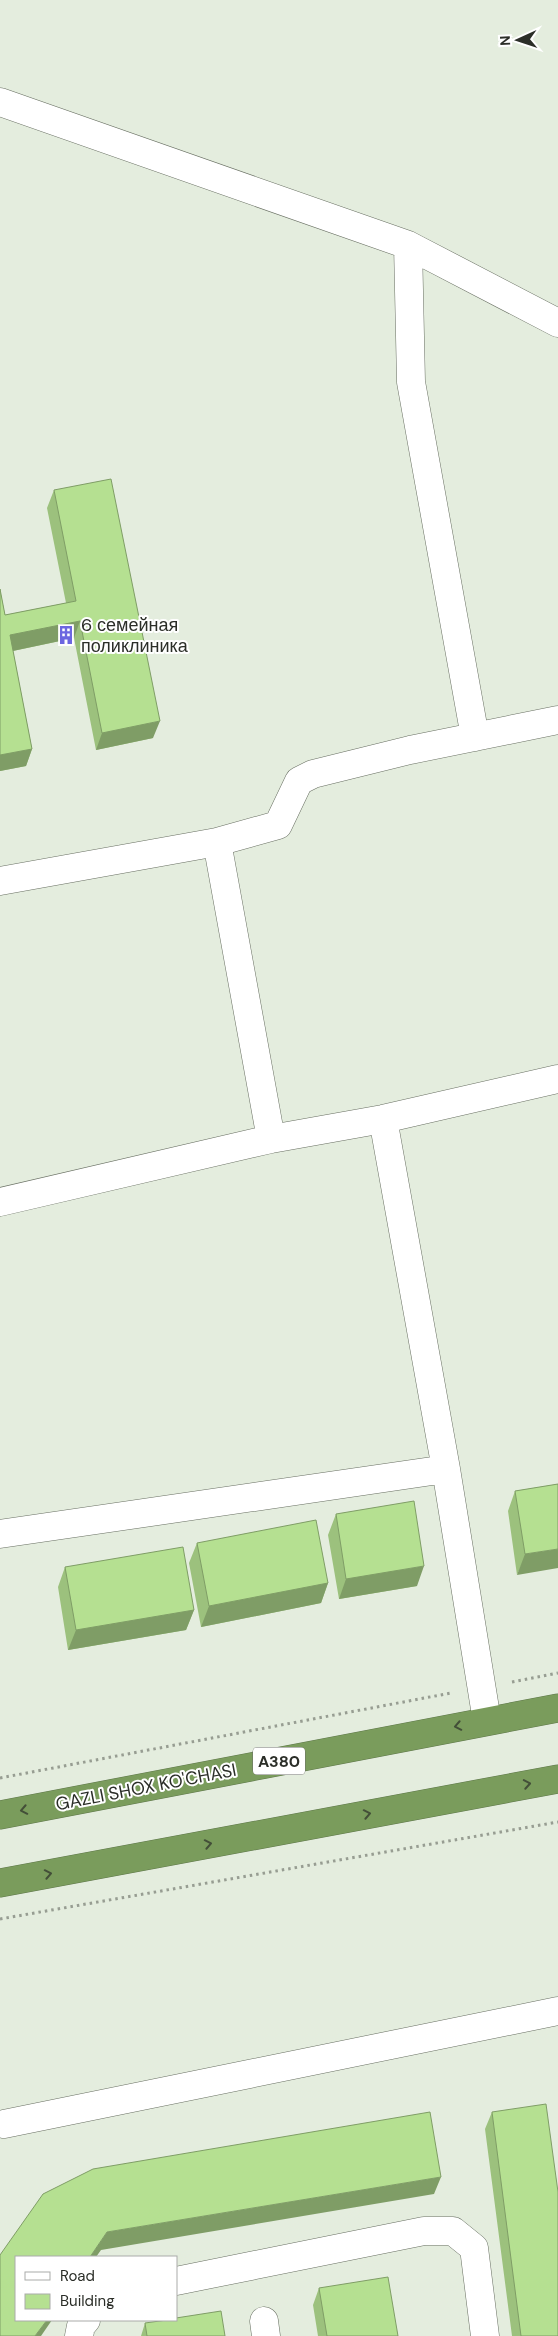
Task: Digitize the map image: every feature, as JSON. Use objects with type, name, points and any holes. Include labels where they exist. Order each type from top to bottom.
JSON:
[{"type":"highway","name":"GAZLI SHOX KO'CHASI","points":[[0,1815],[487,1720],[558,1708]]},
{"type":"highway","points":[[0,1883],[558,1779]]},
{"type":"street","points":[[0,102],[408,245],[558,323]]},
{"type":"street","points":[[408,245],[411,382],[475,737]]},
{"type":"street","points":[[0,881],[217,842],[278,825],[299,781],[312,774],[410,750],[558,720]]},
{"type":"street","points":[[217,842],[271,1139]]},
{"type":"street","points":[[0,1202],[271,1139],[383,1120],[558,1079]]},
{"type":"street","points":[[383,1120],[446,1469],[487,1720]]},
{"type":"street","points":[[0,1534],[446,1469]]},
{"type":"street","points":[[4,2124],[558,2011]]},
{"type":"street","points":[[178,2282],[424,2231],[453,2231],[474,2248],[485,2336]]},
{"type":"street","points":[[79,2336],[81,2326],[85,2321]]},
{"type":"path","points":[[0,1778],[558,1674]]},
{"type":"path","points":[[0,1919],[558,1822]]},
{"type":"building","name":"6 семейная поликлиника","points":[[111,479],[160,721],[102,733],[80,621],[10,635],[32,749],[0,755],[0,589],[5,615],[76,601],[54,490]]},
{"type":"building","points":[[558,1484],[558,1549],[525,1554],[515,1491]]},
{"type":"building","points":[[414,1501],[424,1566],[346,1579],[336,1514]]},
{"type":"building","points":[[316,1520],[328,1583],[209,1606],[197,1543]]},
{"type":"building","points":[[183,1547],[194,1610],[76,1630],[65,1567]]},
{"type":"building","points":[[546,2104],[558,2192],[558,2336],[521,2336],[492,2112]]},
{"type":"building","points":[[430,2112],[441,2177],[107,2232],[91,2256],[15,2256],[15,2321],[46,2321],[35,2336],[0,2336],[0,2255],[43,2194],[93,2169]]},
{"type":"building","points":[[388,2277],[398,2336],[327,2336],[319,2288]]},
{"type":"building","points":[[221,2311],[225,2336],[147,2336],[145,2323],[178,2321],[178,2318]]},
{"type":"place","name":"6 семейная поликлиника","points":[[66,635]]}]
